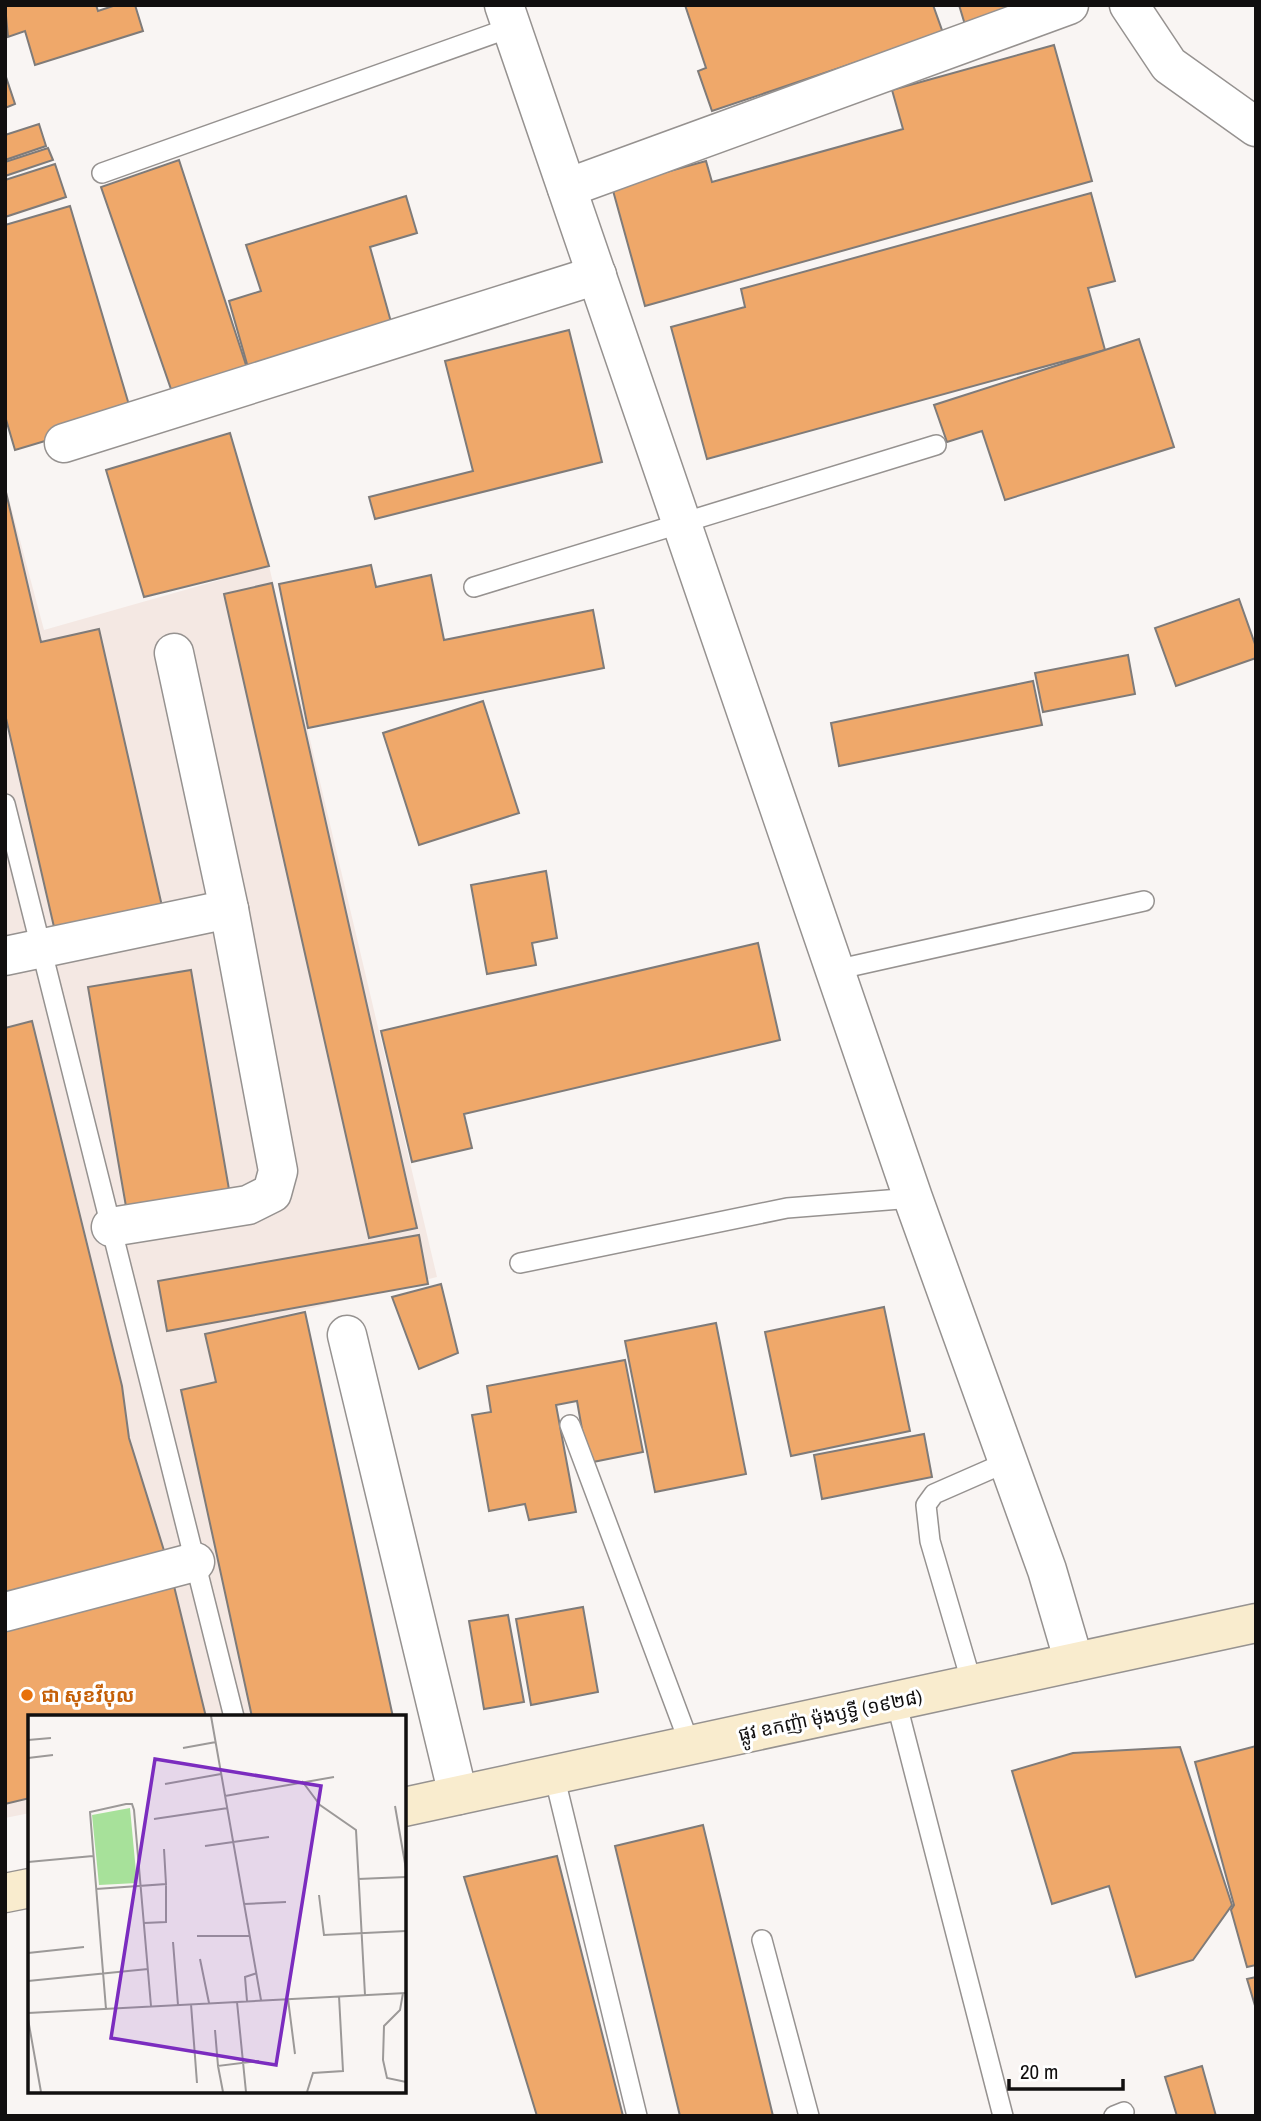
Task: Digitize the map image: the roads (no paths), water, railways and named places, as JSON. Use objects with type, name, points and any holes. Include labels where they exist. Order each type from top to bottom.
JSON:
[{"type":"main road","name":"ផ្លូវ ឧកញ៉ា ម៉ុងឫទ្ធី (១៩២៨)","points":[[406,1807],[1256,1623]]},
{"type":"main road","points":[[5,1893],[28,1888]]},
{"type":"street","points":[[567,188],[1069,5]]},
{"type":"street","points":[[1129,5],[1169,65],[1256,127]]},
{"type":"street","points":[[508,16],[913,1198],[1047,1570],[1074,1662]]},
{"type":"street","points":[[64,443],[597,275]]},
{"type":"street","points":[[111,1227],[248,1205],[272,1193],[278,1171],[229,909],[174,653]]},
{"type":"street","points":[[23,951],[229,909]]},
{"type":"street","points":[[348,1335],[458,1795]]},
{"type":"street","points":[[5,1612],[195,1562]]},
{"type":"lane","points":[[103,173],[508,16]]},
{"type":"lane","points":[[474,587],[936,445]]},
{"type":"lane","points":[[5,804],[23,951],[111,1227],[233,1715]]},
{"type":"lane","points":[[835,970],[1144,901]]},
{"type":"lane","points":[[520,1263],[787,1208],[913,1198]]},
{"type":"lane","points":[[570,1425],[690,1745]]},
{"type":"lane","points":[[972,1684],[930,1541],[926,1505],[934,1494],[1007,1462]]},
{"type":"lane","points":[[896,1701],[1003,2116]]},
{"type":"lane","points":[[554,1774],[636,2116]]},
{"type":"lane","points":[[762,1940],[810,2116]]},
{"type":"place","name":"ជា សុខវីបុល","points":[[27,1695]]}]
